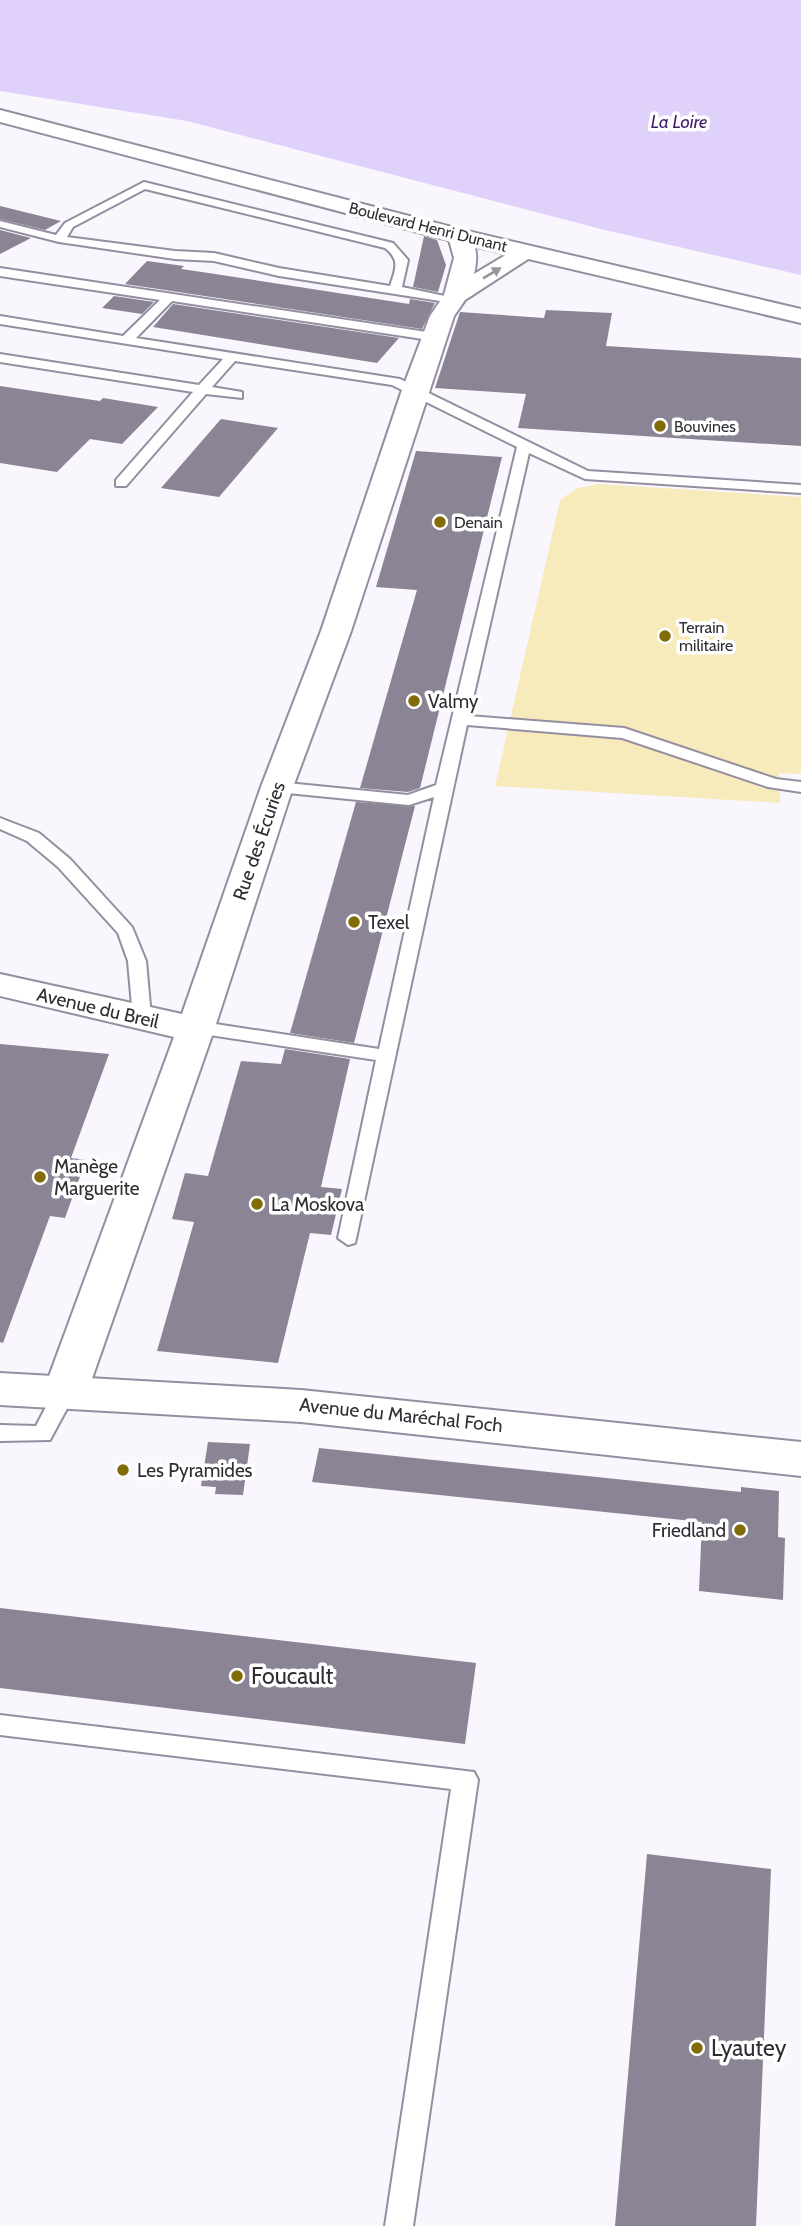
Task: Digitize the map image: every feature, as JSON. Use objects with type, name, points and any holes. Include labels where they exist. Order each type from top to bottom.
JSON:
[{"type":"street","points":[[0,116],[56,133]]},
{"type":"street","points":[[0,122],[56,133]]},
{"type":"street","name":"Boulevard Henri Dunant","points":[[56,133],[460,236],[801,316]]},
{"type":"street","name":"Rue des Écuries","points":[[66,1390],[196,1027],[277,787],[335,631],[415,390],[442,316],[455,297],[466,258],[460,236]]},
{"type":"street","points":[[455,297],[527,252]]},
{"type":"street","name":"Avenue du Breil","points":[[0,985],[169,1025],[196,1027]]},
{"type":"street","name":"Avenue du Maréchal Foch","points":[[0,1389],[222,1398],[381,1412],[801,1459]]},
{"type":"lane","points":[[59,239],[69,225],[144,185],[389,245],[403,256],[404,262],[395,289]]},
{"type":"lane","points":[[0,224],[59,239],[175,255],[214,257],[279,272],[455,297]]},
{"type":"lane","points":[[1,273],[436,337]]},
{"type":"lane","points":[[126,340],[170,297]]},
{"type":"lane","points":[[0,320],[395,382],[585,475],[801,489]]},
{"type":"lane","points":[[121,483],[231,357]]},
{"type":"lane","points":[[0,358],[237,395]]},
{"type":"lane","points":[[348,1238],[444,788],[524,446]]},
{"type":"lane","points":[[461,720],[624,733],[774,784],[801,787]]},
{"type":"lane","points":[[277,787],[409,800],[444,788]]},
{"type":"lane","points":[[0,823],[33,837],[64,863],[127,931],[138,961],[142,1017]]},
{"type":"lane","points":[[196,1027],[387,1056]]},
{"type":"lane","points":[[0,1433],[42,1434],[66,1390]]},
{"type":"lane","points":[[0,1725],[464,1780],[398,2226]]},
{"type":"shaded area","name":"Terrain militaire","points":[[599,484],[801,497],[801,774],[779,773],[780,803],[495,786],[560,500],[577,488]]},
{"type":"water","name":"La Loire","points":[[0,0],[801,0],[801,275],[605,230],[187,121],[0,91]]},
{"type":"building","points":[[0,206],[61,221],[45,230],[0,219]]},
{"type":"building","points":[[0,230],[31,238],[0,254]]},
{"type":"building","points":[[424,236],[437,240],[446,265],[438,292],[413,287]]},
{"type":"building","points":[[147,261],[184,266],[181,269],[409,304],[410,299],[435,303],[422,329],[125,284]]},
{"type":"building","points":[[114,296],[154,302],[142,314],[102,308]]},
{"type":"building","points":[[173,304],[399,338],[377,363],[153,327]]},
{"type":"building","points":[[546,310],[612,313],[606,346],[801,358],[801,446],[518,428],[526,394],[435,388],[460,312],[544,318]]},
{"type":"building","points":[[0,386],[158,407],[122,444],[90,439],[57,472],[0,463]]},
{"type":"building","points":[[221,419],[278,428],[219,497],[161,488]]},
{"type":"building","points":[[416,451],[502,457],[420,788],[408,792],[360,788],[417,590],[376,587]]},
{"type":"building","name":"Texel","points":[[356,802],[415,806],[354,1043],[290,1033]]},
{"type":"building","name":"Manège Marguerite","points":[[0,1044],[109,1054],[71,1158],[86,1160],[65,1218],[50,1216],[3,1343],[0,1342]]},
{"type":"building","name":"La Moskova","points":[[285,1049],[350,1059],[321,1187],[342,1189],[331,1235],[310,1233],[278,1363],[157,1351],[194,1222],[172,1219],[185,1173],[208,1176],[241,1061],[281,1064]]},
{"type":"building","points":[[208,1442],[250,1444],[243,1495],[215,1494],[216,1487],[201,1486]]},
{"type":"building","name":"Friedland","points":[[319,1448],[741,1492],[741,1487],[779,1491],[778,1537],[785,1538],[783,1600],[699,1591],[702,1522],[312,1482]]},
{"type":"building","name":"Foucault","points":[[0,1608],[476,1663],[465,1744],[0,1688]]},
{"type":"building","name":"Lyautey","points":[[647,1854],[771,1869],[756,2226],[615,2226]]},
{"type":"place","name":"Bouvines","points":[[660,426]]},
{"type":"place","name":"Denain","points":[[440,522]]},
{"type":"place","name":"Terrain militaire","points":[[665,636]]},
{"type":"place","name":"Valmy","points":[[414,701]]},
{"type":"place","name":"Texel","points":[[354,922]]},
{"type":"place","name":"Manège Marguerite","points":[[40,1177]]},
{"type":"place","name":"La Moskova","points":[[257,1204]]},
{"type":"place","name":"Les Pyramides","points":[[123,1470]]},
{"type":"place","name":"Friedland","points":[[740,1530]]},
{"type":"place","name":"Foucault","points":[[237,1676]]},
{"type":"place","name":"Lyautey","points":[[697,2048]]}]
